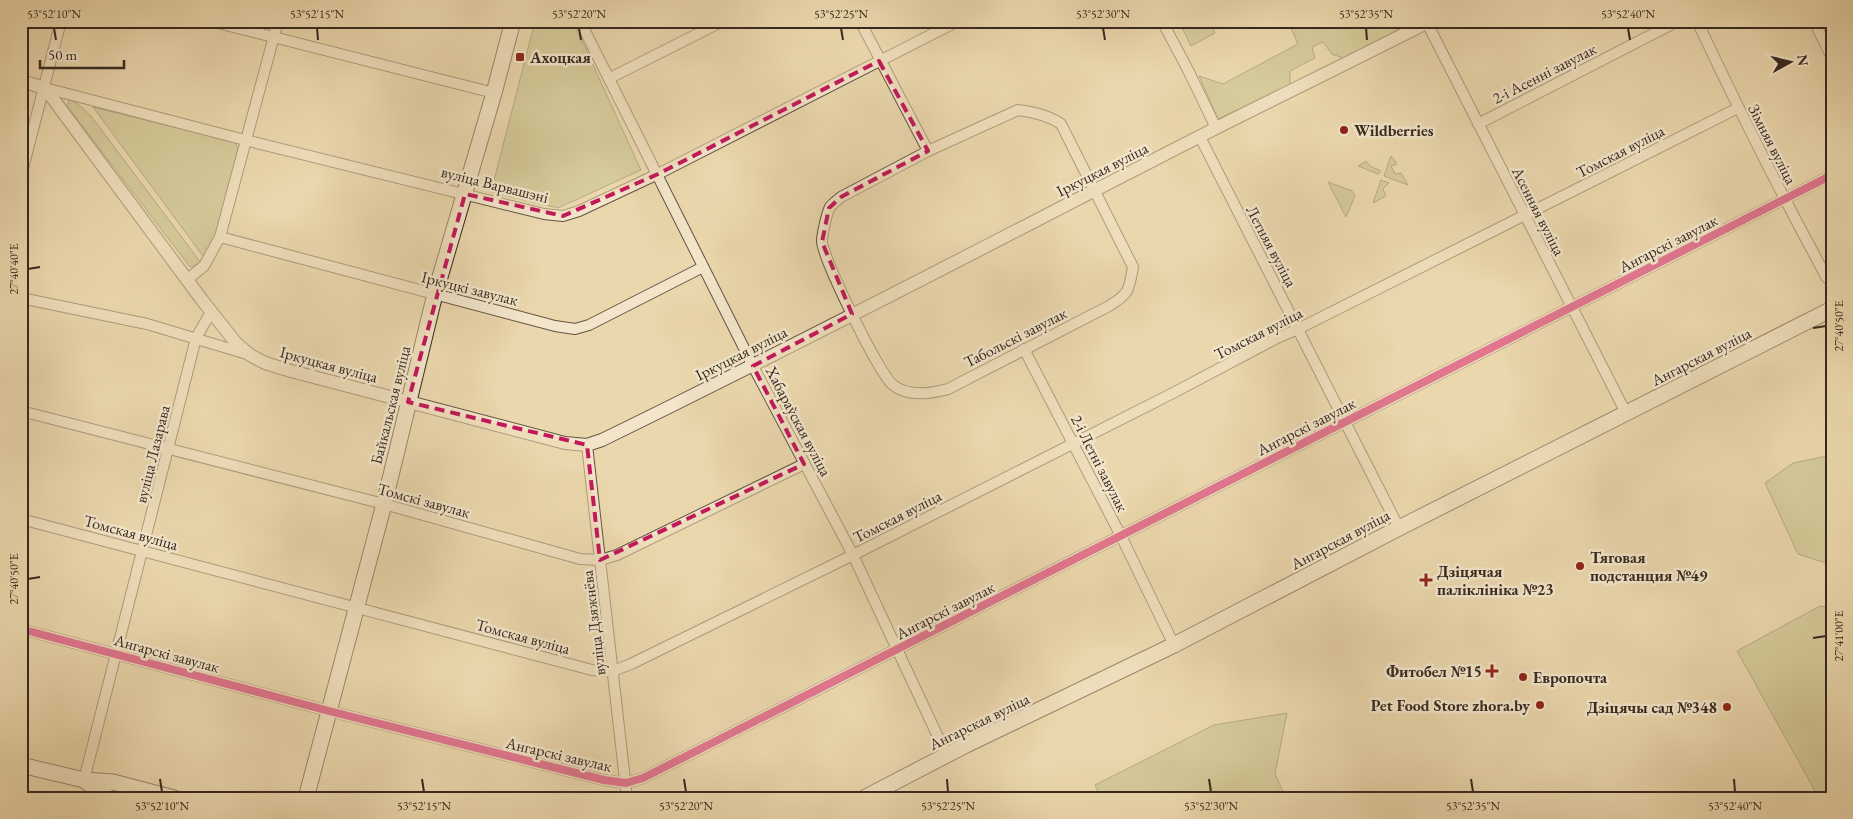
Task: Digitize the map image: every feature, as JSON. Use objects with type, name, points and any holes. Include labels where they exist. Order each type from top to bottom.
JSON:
[{"type":"main road","name":"Байкальская вуліца","points":[[306,798],[384,504],[435,294],[494,93],[513,21]]},
{"type":"main road","name":"Ангарская вуліца","points":[[864,798],[1174,645],[1399,528],[1832,309]]},
{"type":"main road","points":[[21,765],[84,780],[113,782],[174,798]]},
{"type":"main road","points":[[84,780],[110,798]]},
{"type":"street","points":[[21,176],[61,21]]},
{"type":"street","points":[[210,21],[494,93]]},
{"type":"street","points":[[188,279],[204,266],[220,237],[278,21]]},
{"type":"street","name":"Хабараўская вуліца","points":[[580,21],[658,174],[703,268],[853,555],[947,756]]},
{"type":"street","points":[[610,78],[724,21]]},
{"type":"street","points":[[860,21],[879,61],[928,151]]},
{"type":"street","name":"вуліца Варвашэні","points":[[21,81],[245,140],[544,214],[563,216],[579,211],[658,174],[958,21]]},
{"type":"street","points":[[1162,21],[1216,128]]},
{"type":"street","name":"2-і Асенні завулак","points":[[1478,124],[1678,21]]},
{"type":"street","name":"Зімняя вуліца","points":[[1697,21],[1784,200],[1826,278]]},
{"type":"street","points":[[1814,21],[1832,58]]},
{"type":"street","name":"Іркуцкая вуліца","points":[[21,298],[147,324],[250,355],[265,363],[291,372],[565,442],[587,445],[754,366],[1216,128],[1428,22]]},
{"type":"street","name":"Асенняя вуліца","points":[[1428,22],[1571,308],[1626,413]]},
{"type":"street","points":[[45,88],[211,312],[236,343],[250,355]]},
{"type":"street","name":"Томская вуліца","points":[[21,519],[356,606],[592,670],[613,671],[640,660],[853,555],[1173,393],[1275,339],[1525,216],[1738,108]]},
{"type":"street","name":"Табольскі завулак","points":[[1018,110],[1051,117],[1061,124],[1095,192],[1133,267],[1130,284],[1123,298],[948,389],[931,394],[913,393],[894,386],[886,377],[852,314],[822,242],[829,208],[841,197],[928,151],[1018,110]]},
{"type":"street","name":"Летняя вуліца","points":[[1200,137],[1399,528]]},
{"type":"street","name":"Ангарскі завулак","points":[[21,629],[329,711],[604,780],[626,782],[643,778],[1832,175]]},
{"type":"street","name":"Іркуцкі завулак","points":[[220,237],[555,326],[575,329],[589,325],[703,268]]},
{"type":"street","name":"вуліца Лазарава","points":[[84,780],[196,338],[211,312]]},
{"type":"street","name":"2-і Летні завулак","points":[[1024,349],[1121,536],[1174,645]]},
{"type":"street","name":"Томскі завулак","points":[[21,411],[384,504],[580,559],[600,560],[617,555],[804,464]]},
{"type":"street","name":"вуліца Дзяжнёва","points":[[587,445],[627,798]]},
{"type":"highlighted area","points":[[879,61],[928,151],[841,197],[829,208],[822,242],[852,314],[753,366],[804,464],[600,560],[587,445],[408,402],[465,194],[563,216],[658,174]]},
{"type":"green space","points":[[535,21],[573,21],[641,170],[558,208],[491,192]]},
{"type":"green space","points":[[1179,21],[1209,21],[1215,33],[1191,46]]},
{"type":"green space","points":[[1305,21],[1399,21],[1402,27],[1346,59],[1332,54],[1323,42],[1312,47],[1315,58],[1290,71],[1290,86],[1218,119],[1199,76],[1223,84],[1298,44],[1291,28]]},
{"type":"green space","points":[[70,99],[91,116],[201,263],[190,267],[67,106]]},
{"type":"green space","points":[[93,107],[234,142],[238,150],[217,236],[206,255],[203,256]]},
{"type":"green space","points":[[1391,156],[1397,164],[1391,166],[1395,174],[1401,173],[1408,185],[1384,176]]},
{"type":"green space","points":[[1366,161],[1370,166],[1381,171],[1378,174],[1358,166]]},
{"type":"green space","points":[[1381,180],[1389,183],[1383,189],[1386,196],[1373,203]]},
{"type":"green space","points":[[1328,182],[1352,191],[1355,196],[1346,217]]},
{"type":"green space","points":[[1832,455],[1832,565],[1798,554],[1765,483],[1793,463]]},
{"type":"green space","points":[[1820,606],[1832,608],[1832,798],[1819,798],[1737,651]]},
{"type":"green space","points":[[1287,713],[1275,774],[1286,798],[1101,798],[1095,785],[1214,725]]},
{"type":"cycle path","points":[[21,629],[329,711],[604,780],[626,783],[643,778],[1832,175]]},
{"type":"place","name":"Ахоцкая","points":[[520,57]]},
{"type":"place","name":"Wildberries","points":[[1344,130]]},
{"type":"place","name":"Тяговая подстанция №49","points":[[1580,566]]},
{"type":"place","name":"Дзіцячая паліклініка №23","points":[[1426,580]]},
{"type":"place","name":"Фитобел №15","points":[[1492,671]]},
{"type":"place","name":"Европочта","points":[[1523,677]]},
{"type":"place","name":"Pet Food Store zhora.by","points":[[1540,705]]},
{"type":"place","name":"Дзіцячы сад №348","points":[[1727,707]]}]
